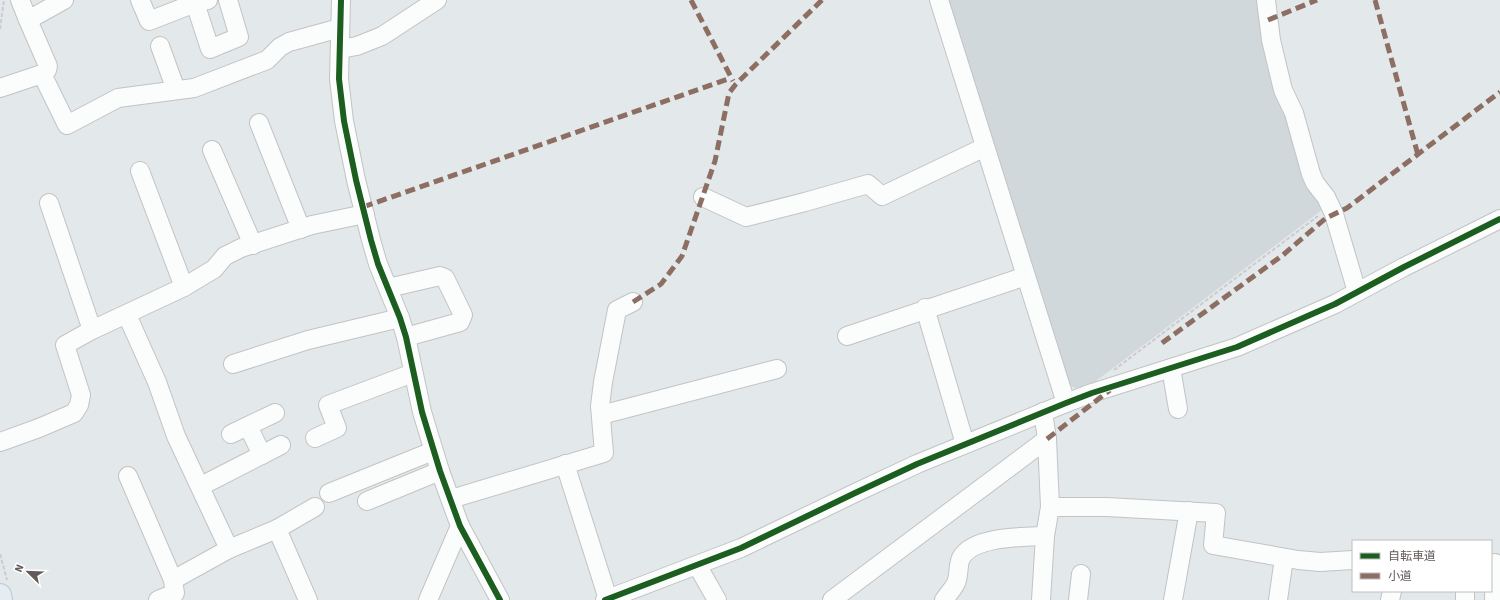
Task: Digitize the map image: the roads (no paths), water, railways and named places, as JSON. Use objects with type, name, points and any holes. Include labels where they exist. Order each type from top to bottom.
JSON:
[{"type":"street","points":[[0,88],[42,74],[47,70],[48,66],[20,0]]},
{"type":"street","points":[[28,20],[64,0]]},
{"type":"street","points":[[140,0],[149,20],[202,1],[210,49],[239,37],[228,0]]},
{"type":"street","points":[[341,0],[339,79],[344,121],[378,264],[400,318],[406,337],[413,373],[440,471],[460,526],[500,600]]},
{"type":"street","points":[[340,49],[357,46],[382,36],[437,0]]},
{"type":"street","points":[[939,0],[1066,403]]},
{"type":"street","points":[[1266,0],[1271,40],[1283,90],[1294,113],[1315,183],[1326,196],[1334,214],[1357,292]]},
{"type":"street","points":[[42,74],[67,125],[118,98],[194,88],[266,60],[280,47],[289,42],[340,28]]},
{"type":"street","points":[[160,46],[176,90]]},
{"type":"street","points":[[259,123],[301,229]]},
{"type":"street","points":[[702,197],[746,217],[868,184],[882,196],[985,147]]},
{"type":"street","points":[[212,150],[253,245]]},
{"type":"street","points":[[140,171],[184,287]]},
{"type":"street","points":[[49,204],[92,330]]},
{"type":"street","points":[[0,442],[74,413],[79,405],[81,395],[65,345],[92,330],[127,315],[184,287],[214,269],[225,256],[301,229],[365,214]]},
{"type":"street","points":[[566,464],[606,599],[742,548],[855,493],[965,444],[1043,412],[1092,393],[1236,348],[1335,304],[1404,267],[1500,219]]},
{"type":"street","points":[[388,288],[440,276],[445,278],[463,315],[460,322],[406,337]]},
{"type":"street","points":[[847,336],[925,308],[1026,276]]},
{"type":"street","points":[[451,499],[604,453],[600,406],[602,382],[617,310],[633,302]]},
{"type":"street","points":[[925,308],[965,444]]},
{"type":"street","points":[[127,315],[157,382],[176,436],[201,486],[229,549]]},
{"type":"street","points":[[233,364],[308,340],[400,318]]},
{"type":"street","points":[[1171,368],[1178,409]]},
{"type":"street","points":[[601,415],[777,369]]},
{"type":"street","points":[[315,438],[337,428],[328,405],[413,373]]},
{"type":"street","points":[[1041,600],[1045,536],[1050,507],[1047,439],[1043,412]]},
{"type":"street","points":[[231,434],[275,413]]},
{"type":"street","points":[[248,426],[262,455]]},
{"type":"street","points":[[832,600],[1047,439]]},
{"type":"street","points":[[201,486],[281,445]]},
{"type":"street","points":[[329,492],[434,451]]},
{"type":"street","points":[[367,501],[440,471]]},
{"type":"street","points":[[128,476],[173,580],[175,593],[158,600]]},
{"type":"street","points":[[173,580],[229,549],[277,529],[315,507]]},
{"type":"street","points":[[1050,507],[1107,507],[1216,513],[1213,545],[1284,558],[1320,562],[1352,560]]},
{"type":"street","points":[[1173,600],[1189,511]]},
{"type":"street","points":[[428,600],[460,526]]},
{"type":"street","points":[[277,529],[308,600]]},
{"type":"street","points":[[944,600],[957,581],[961,559],[966,551],[980,543],[1014,537],[1045,536]]},
{"type":"street","points":[[1278,600],[1284,558]]},
{"type":"street","points":[[1494,600],[1495,563]]},
{"type":"street","points":[[697,565],[717,600]]},
{"type":"street","points":[[1078,600],[1081,574]]}]
